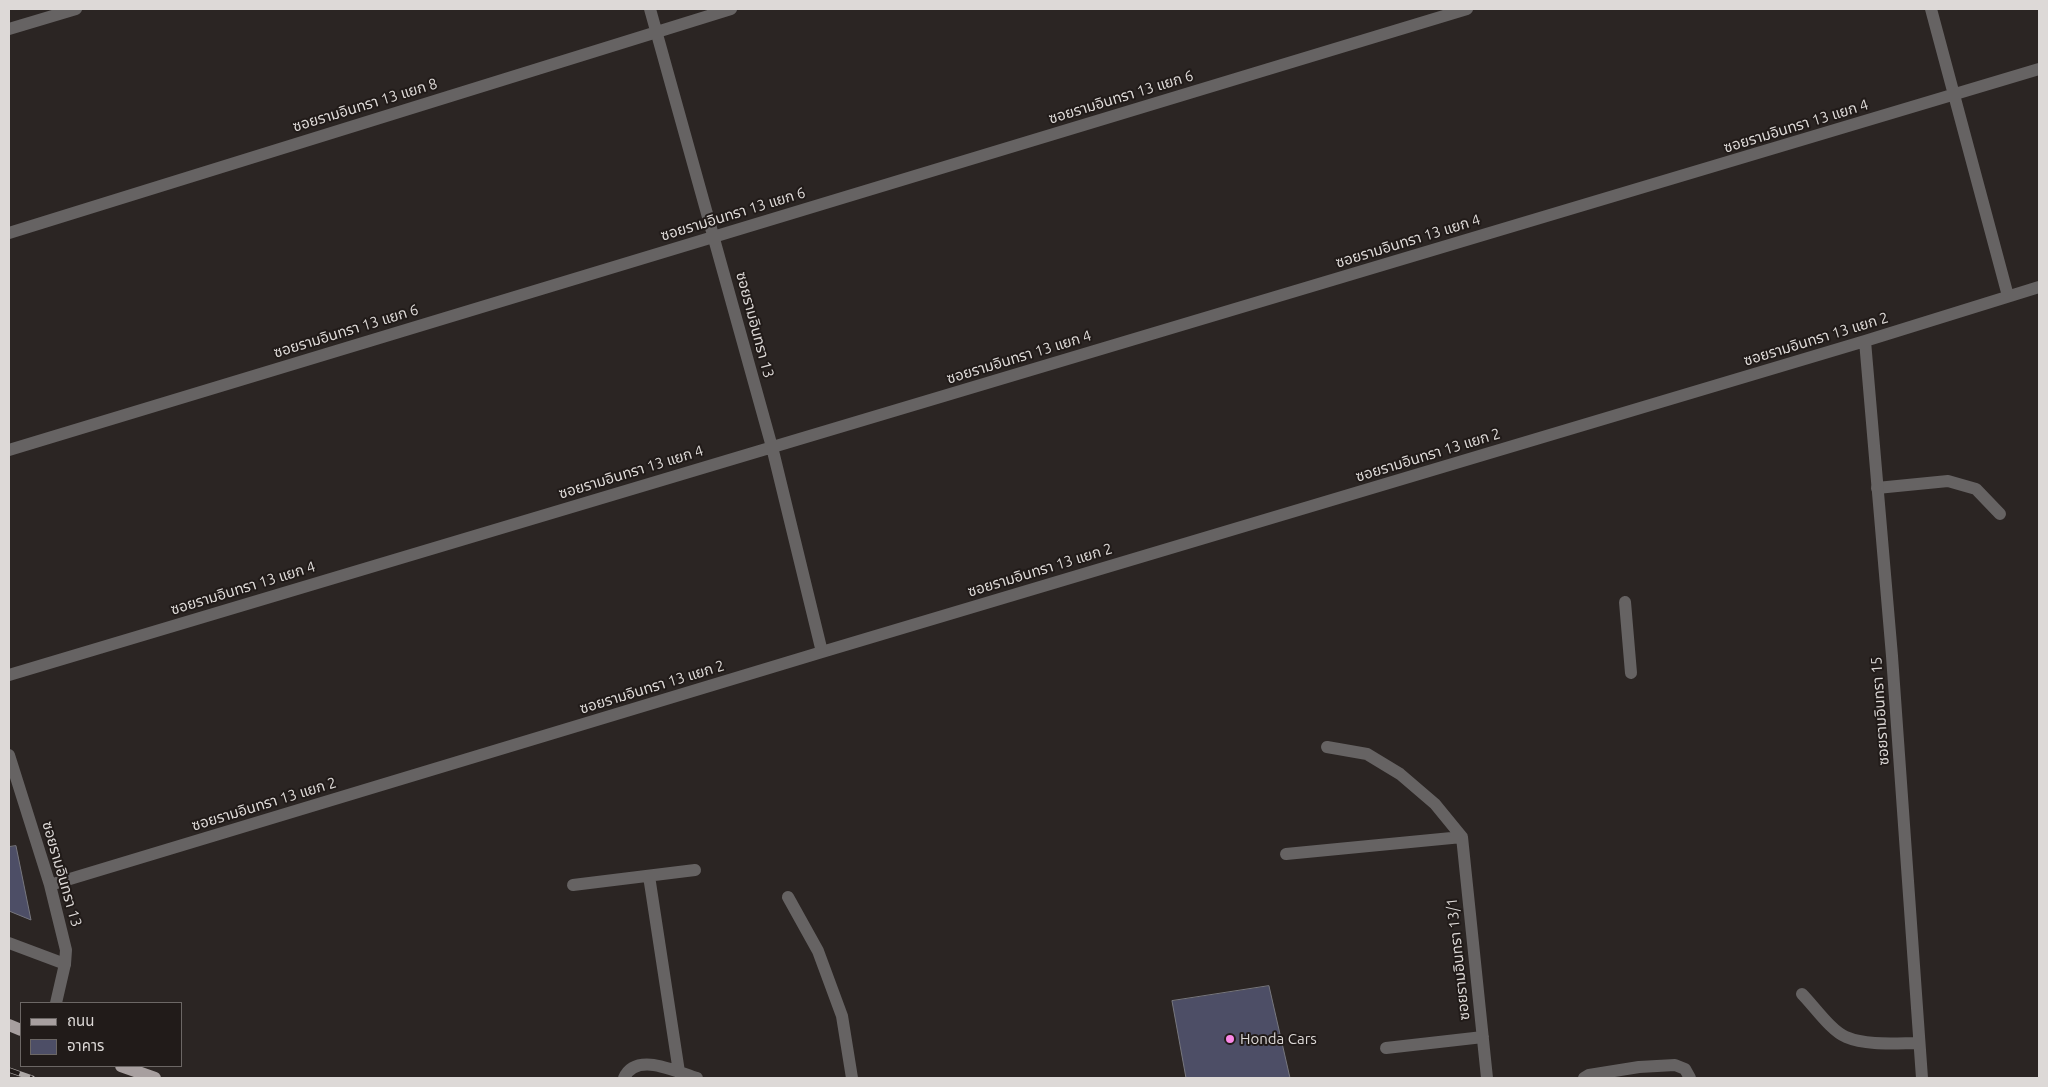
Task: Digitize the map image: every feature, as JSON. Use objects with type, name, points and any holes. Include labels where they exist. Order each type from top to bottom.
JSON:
[{"type":"main road","points":[[124,1067],[155,1078]]},
{"type":"street","points":[[9,29],[76,9]]},
{"type":"street","name":"ซอยรามอินทรา 13","points":[[650,9],[772,447],[822,652]]},
{"type":"street","name":"ซอยรามอินทรา 13 แยก 8","points":[[9,233],[731,9]]},
{"type":"street","name":"ซอยรามอินทรา 13 แยก 6","points":[[9,450],[1467,9]]},
{"type":"street","points":[[1931,9],[2008,296]]},
{"type":"street","name":"ซอยรามอินทรา 13 แยก 4","points":[[9,675],[2039,70]]},
{"type":"street","name":"ซอยรามอินทรา 13 แยก 2","points":[[50,885],[822,652],[1865,341],[2039,287]]},
{"type":"street","name":"ซอยรามอินทรา 15","points":[[1865,341],[1894,684],[1922,1078]]},
{"type":"street","points":[[1877,488],[1948,481],[1976,489],[2000,514]]},
{"type":"street","points":[[1625,602],[1632,673]]},
{"type":"street","points":[[1327,747],[1367,754],[1400,774],[1435,804],[1462,837]]},
{"type":"street","name":"ซอยรามอินทรา 13","points":[[9,755],[50,885],[66,950],[66,964],[56,1002]]},
{"type":"street","points":[[1286,854],[1462,837]]},
{"type":"street","name":"ซอยรามอินทรา 13/1","points":[[1462,837],[1487,1078]]},
{"type":"street","points":[[573,884],[695,870]]},
{"type":"street","points":[[649,876],[679,1072]]},
{"type":"street","points":[[788,897],[818,951],[842,1016],[852,1078]]},
{"type":"street","points":[[9,943],[66,964]]},
{"type":"street","points":[[1802,994],[1827,1022],[1846,1037],[1867,1042],[1920,1043]]},
{"type":"street","points":[[1386,1048],[1482,1037]]},
{"type":"street","points":[[624,1078],[625,1075],[638,1066],[654,1064],[697,1078]]},
{"type":"street","points":[[1584,1078],[1589,1075],[1604,1076],[1640,1067],[1675,1065],[1685,1069],[1690,1078]]},
{"type":"building","points":[[16,846],[31,920],[9,911],[9,847]]},
{"type":"building","name":"Honda Cars","points":[[1269,986],[1290,1078],[1186,1078],[1172,1001]]},
{"type":"railway","points":[[9,1070],[32,1078]]},
{"type":"place","name":"Honda Cars","points":[[1230,1039]]}]
